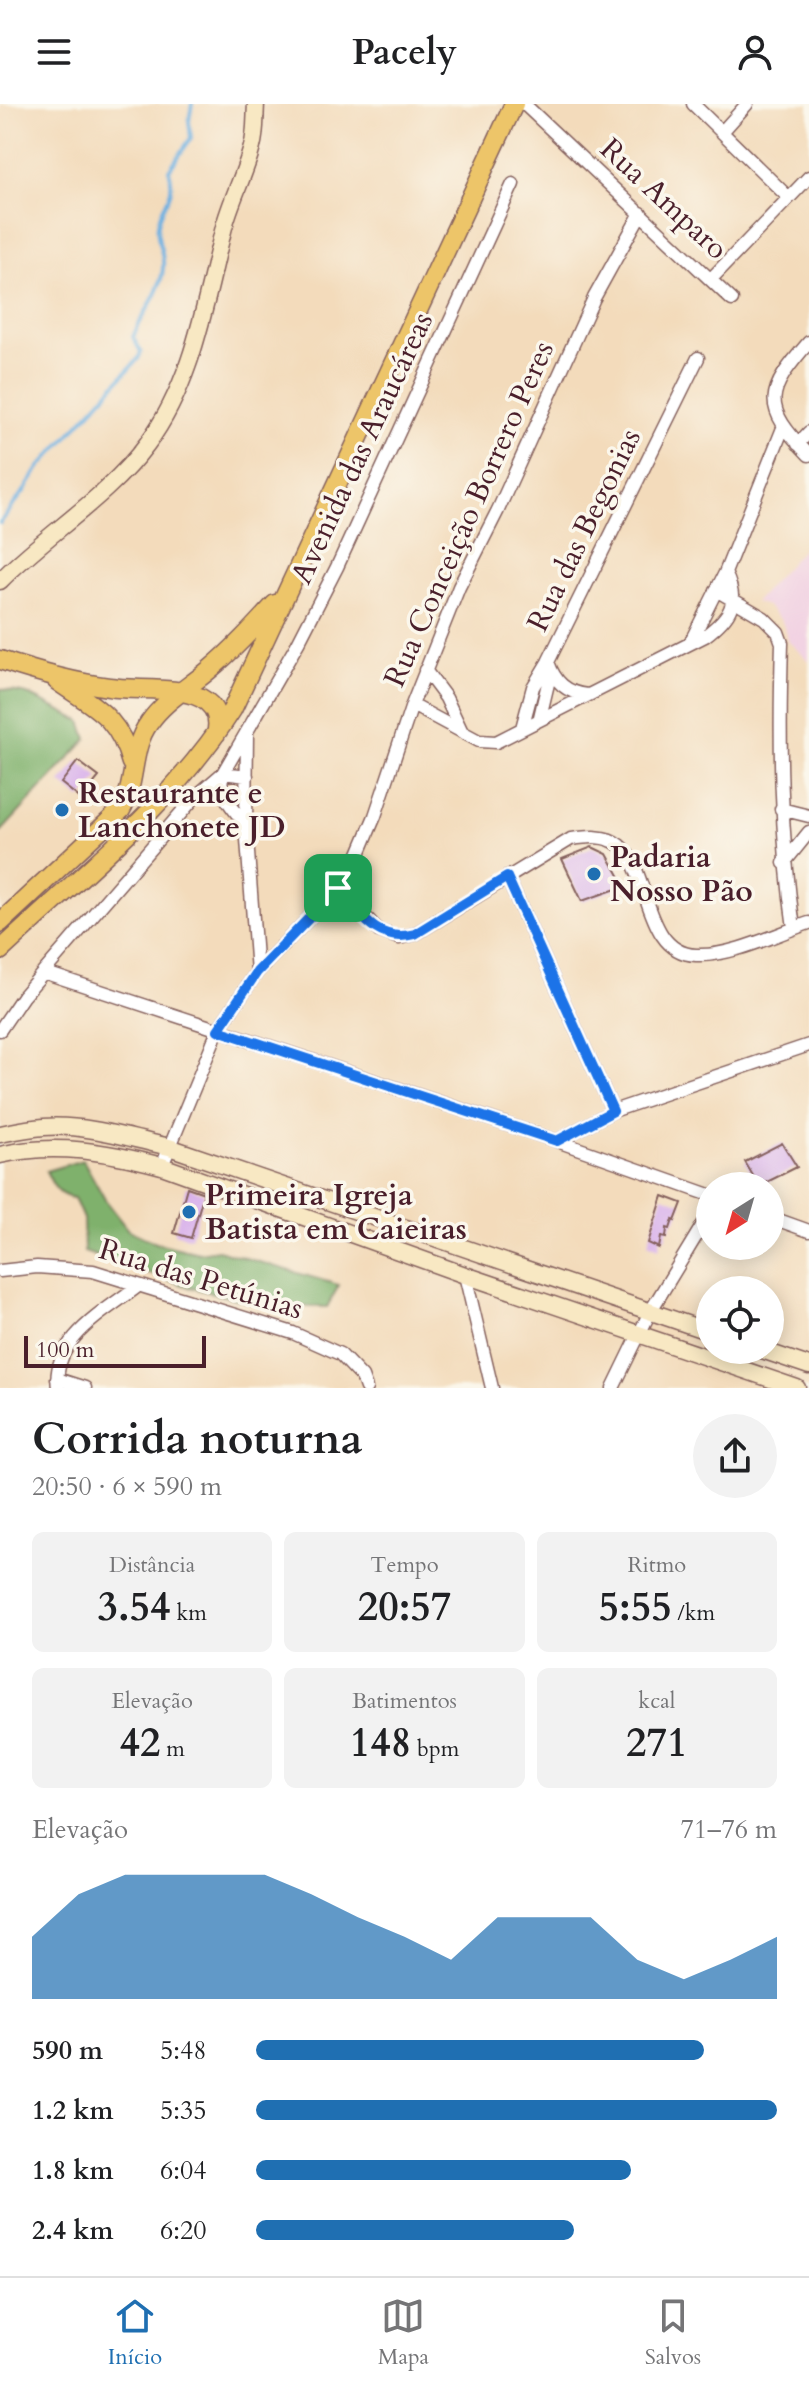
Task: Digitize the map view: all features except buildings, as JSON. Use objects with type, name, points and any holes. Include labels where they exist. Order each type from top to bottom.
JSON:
[{"type":"main road","points":[[0,951],[161,799],[215,737],[232,710],[514,104]]},
{"type":"main road","points":[[0,923],[121,810],[130,792],[139,739],[160,709],[228,654],[285,593]]},
{"type":"main road","points":[[115,688],[166,682],[228,654]]},
{"type":"main road","points":[[0,660],[52,677],[115,688],[179,691],[198,697],[212,707],[218,724],[215,737]]},
{"type":"main road","points":[[52,677],[119,728],[133,770]]},
{"type":"street","points":[[0,581],[110,484],[146,445],[164,418],[200,330],[225,223],[253,145],[256,104]]},
{"type":"street","name":"Rua Amparo","points":[[524,104],[732,300]]},
{"type":"street","points":[[693,104],[788,197]]},
{"type":"street","points":[[722,132],[747,104]]},
{"type":"street","points":[[711,279],[809,177]]},
{"type":"street","name":"Avenida das Araucáreas","points":[[223,773],[298,643],[337,567],[513,184]]},
{"type":"street","name":"Rua Conceição Borrero Peres","points":[[162,1166],[218,1030],[257,972],[338,888],[358,856],[375,816],[425,670],[459,587],[498,510],[594,298],[641,213]]},
{"type":"street","points":[[809,342],[787,368],[776,386],[773,400],[783,428],[809,455]]},
{"type":"street","name":"Rua das Begonias","points":[[522,728],[533,687],[550,666],[698,358]]},
{"type":"street","points":[[690,643],[725,573],[783,428]]},
{"type":"street","points":[[798,444],[809,432]]},
{"type":"street","points":[[412,705],[486,743],[496,742],[705,636],[720,623],[734,599],[725,573]]},
{"type":"street","points":[[716,590],[773,625],[782,643],[781,809],[784,863],[794,928]]},
{"type":"street","points":[[706,613],[720,623]]},
{"type":"street","points":[[720,623],[753,613]]},
{"type":"street","points":[[550,666],[561,686],[588,695]]},
{"type":"street","name":"Rua das Begonias","points":[[540,717],[550,666]]},
{"type":"street","points":[[425,670],[446,698],[462,732]]},
{"type":"street","points":[[247,729],[246,826],[257,972]]},
{"type":"street","points":[[0,1030],[23,996],[194,798],[223,773],[247,776]]},
{"type":"street","points":[[223,773],[220,786],[246,826]]},
{"type":"street","points":[[194,798],[248,794]]},
{"type":"street","points":[[781,809],[809,816]]},
{"type":"street","points":[[784,863],[809,832]]},
{"type":"street","points":[[338,888],[379,931],[399,938],[415,934],[571,839],[591,837],[608,839],[619,845],[628,856],[662,936],[685,953],[697,956],[727,951],[809,923]]},
{"type":"street","points":[[507,877],[613,1111]]},
{"type":"street","points":[[46,973],[557,1141],[696,1190]]},
{"type":"street","points":[[557,1141],[613,1111],[809,1045]]},
{"type":"street","points":[[0,1134],[46,1127],[83,1129],[169,1147],[696,1327]]},
{"type":"street","points":[[0,1155],[65,1148],[121,1155],[162,1166],[465,1275],[797,1388]]},
{"type":"street","points":[[784,1222],[809,1231]]},
{"type":"street","points":[[613,1388],[650,1312],[696,1236]]},
{"type":"street","name":"Rua das Petúnias","points":[[0,1271],[37,1267],[93,1271],[321,1344],[351,1364],[362,1377],[366,1388]]},
{"type":"street","points":[[465,1275],[492,1388]]},
{"type":"street","points":[[85,1388],[58,1383],[59,1362],[69,1343],[138,1286]]},
{"type":"street","points":[[784,1357],[809,1366]]},
{"type":"shaded area","points":[[809,542],[809,661],[789,642],[782,621],[767,606],[755,602]]},
{"type":"green space","points":[[0,689],[27,694],[81,721],[87,739],[0,833]]},
{"type":"green space","points":[[83,1160],[107,1203],[128,1230],[156,1243],[199,1253],[218,1250],[339,1285],[327,1307],[264,1306],[192,1288],[84,1252],[83,1219],[74,1198],[60,1192],[46,1171]]},
{"type":"waterway","points":[[0,523],[39,468],[138,359],[141,352],[133,337],[162,277],[158,224],[170,194],[169,170],[191,138],[189,121],[192,104]]},
{"type":"place","name":"Restaurante e Lanchonete JD","points":[[62,810]]},
{"type":"place","name":"Padaria Nosso Pão","points":[[594,874]]},
{"type":"place","name":"Primeira Igreja Batista em Caieiras","points":[[189,1212]]},
{"type":"route","points":[[507,877],[613,1111],[557,1141],[218,1030],[257,972],[338,888],[379,931],[399,938],[415,934],[507,877]]}]
